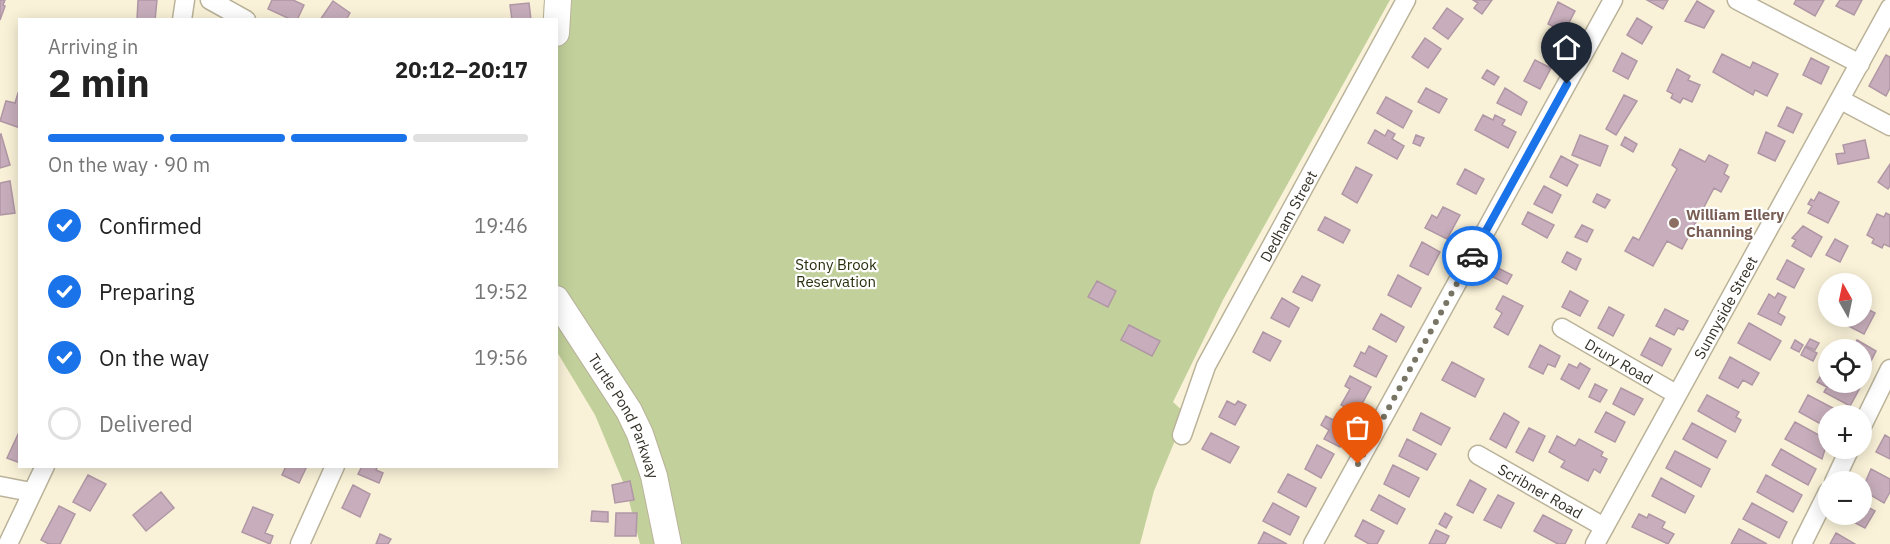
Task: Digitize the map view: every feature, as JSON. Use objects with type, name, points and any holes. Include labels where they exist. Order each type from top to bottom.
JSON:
[{"type":"main road","points":[[557,18],[558,0]]},
{"type":"main road","name":"Turtle Pond Parkway","points":[[558,302],[629,411],[640,434],[654,476],[668,544]]},
{"type":"street","points":[[182,18],[185,0]]},
{"type":"street","points":[[210,0],[242,18]]},
{"type":"street","name":"Dedham Street","points":[[1182,435],[1206,366],[1406,0]]},
{"type":"street","points":[[1313,544],[1613,0]]},
{"type":"street","points":[[1737,0],[1860,64]]},
{"type":"street","name":"Sunnyside Street","points":[[1595,544],[1890,8]]},
{"type":"street","points":[[1841,100],[1890,126]]},
{"type":"street","name":"Drury Road","points":[[1562,328],[1676,394]]},
{"type":"street","points":[[1872,406],[1890,369]]},
{"type":"street","name":"Scribner Road","points":[[1478,455],[1604,527]]},
{"type":"street","points":[[8,544],[44,468]]},
{"type":"street","points":[[300,544],[334,468]]},
{"type":"street","points":[[0,486],[31,492]]},
{"type":"street","points":[[1802,544],[1818,512]]},
{"type":"green space","name":"Stony Brook Reservation","points":[[544,0],[1390,0],[1223,300],[1173,402],[1186,414],[1154,491],[1140,544],[640,544],[626,489],[595,415],[558,354],[558,18],[543,18]]},
{"type":"building","points":[[0,0],[5,0],[3,5],[5,6],[0,20]]},
{"type":"building","points":[[138,0],[157,0],[155,18],[137,18]]},
{"type":"building","points":[[272,0],[293,0],[304,5],[298,18],[288,18],[268,9]]},
{"type":"building","points":[[1473,0],[1492,0],[1482,14],[1474,8],[1478,3]]},
{"type":"building","points":[[1647,0],[1668,0],[1663,9]]},
{"type":"building","points":[[1796,0],[1824,0],[1815,16],[1794,4]]},
{"type":"building","points":[[1840,0],[1862,0],[1854,15],[1836,6]]},
{"type":"building","points":[[333,1],[350,13],[347,18],[321,18]]},
{"type":"building","points":[[1697,1],[1714,11],[1704,28],[1685,21]]},
{"type":"building","points":[[1558,2],[1575,11],[1564,32],[1548,24]]},
{"type":"building","points":[[529,3],[531,18],[512,18],[510,5]]},
{"type":"building","points":[[1447,8],[1463,19],[1448,39],[1433,28]]},
{"type":"building","points":[[1637,18],[1652,27],[1642,44],[1627,35]]},
{"type":"building","points":[[1425,38],[1441,49],[1428,68],[1412,57]]},
{"type":"building","points":[[1622,53],[1637,61],[1628,79],[1613,71]]},
{"type":"building","points":[[1722,54],[1750,68],[1753,62],[1778,74],[1767,96],[1755,90],[1753,95],[1713,72]]},
{"type":"building","points":[[1886,55],[1890,57],[1890,88],[1886,96],[1869,86]]},
{"type":"building","points":[[1811,58],[1829,67],[1821,84],[1803,75]]},
{"type":"building","points":[[1535,60],[1551,68],[1540,89],[1524,81]]},
{"type":"building","points":[[1677,69],[1690,76],[1688,80],[1700,85],[1692,102],[1683,98],[1680,103],[1671,98],[1673,94],[1667,91]]},
{"type":"building","points":[[1487,70],[1499,77],[1494,85],[1482,78]]},
{"type":"building","points":[[1426,88],[1447,99],[1439,113],[1418,102]]},
{"type":"building","points":[[1505,88],[1527,102],[1521,115],[1497,103]]},
{"type":"building","points":[[18,93],[18,127],[0,121],[6,101],[15,103]]},
{"type":"building","points":[[1624,95],[1637,101],[1616,135],[1606,129]]},
{"type":"building","points":[[1386,97],[1412,111],[1403,128],[1377,113]]},
{"type":"building","points":[[1787,107],[1802,114],[1793,133],[1778,126]]},
{"type":"building","points":[[1483,115],[1493,120],[1495,115],[1505,120],[1502,125],[1516,132],[1508,148],[1475,130]]},
{"type":"building","points":[[1375,130],[1385,136],[1388,130],[1395,134],[1392,139],[1404,146],[1397,159],[1368,143]]},
{"type":"building","points":[[1766,132],[1785,141],[1775,161],[1758,153]]},
{"type":"building","points":[[0,135],[10,165],[0,168]]},
{"type":"building","points":[[1416,135],[1424,138],[1420,146],[1413,143]]},
{"type":"building","points":[[1580,135],[1608,146],[1600,166],[1572,155]]},
{"type":"building","points":[[1625,137],[1637,144],[1633,152],[1621,145]]},
{"type":"building","points":[[1865,140],[1869,158],[1838,164],[1836,154],[1845,153],[1843,145]]},
{"type":"building","points":[[1680,149],[1705,162],[1709,155],[1728,165],[1724,174],[1729,177],[1721,192],[1714,188],[1682,249],[1667,241],[1653,266],[1625,251],[1633,237],[1639,240],[1677,169],[1672,165]]},
{"type":"building","points":[[1561,156],[1578,165],[1567,186],[1550,177]]},
{"type":"building","points":[[1890,164],[1890,186],[1888,189],[1878,182]]},
{"type":"building","points":[[1356,167],[1372,175],[1357,203],[1342,194]]},
{"type":"building","points":[[1465,169],[1484,179],[1476,194],[1457,184]]},
{"type":"building","points":[[10,181],[15,213],[0,215],[0,183]]},
{"type":"building","points":[[1544,186],[1561,195],[1552,213],[1534,204]]},
{"type":"building","points":[[1819,192],[1839,202],[1828,223],[1808,213],[1812,206],[1808,204],[1811,199],[1814,201]]},
{"type":"building","points":[[1597,194],[1610,200],[1605,208],[1593,202]]},
{"type":"building","points":[[1443,207],[1460,215],[1447,239],[1425,228],[1432,215],[1437,218]]},
{"type":"building","points":[[1528,212],[1554,225],[1547,238],[1522,224]]},
{"type":"building","points":[[1886,213],[1890,215],[1890,247],[1884,244],[1882,248],[1872,243],[1874,239],[1867,235],[1877,214],[1884,217]]},
{"type":"building","points":[[1325,217],[1350,230],[1343,243],[1318,230]]},
{"type":"building","points":[[1582,225],[1593,230],[1587,242],[1575,237]]},
{"type":"building","points":[[1803,226],[1822,237],[1811,257],[1792,246],[1796,240],[1792,238]]},
{"type":"building","points":[[1835,239],[1848,246],[1840,262],[1826,255]]},
{"type":"building","points":[[1422,242],[1440,252],[1428,275],[1410,266]]},
{"type":"building","points":[[1567,252],[1581,259],[1576,270],[1562,262]]},
{"type":"building","points":[[1787,260],[1804,269],[1794,288],[1777,279]]},
{"type":"building","points":[[1496,267],[1512,275],[1507,284],[1491,276]]},
{"type":"building","points":[[1398,275],[1421,288],[1411,307],[1388,295]]},
{"type":"building","points":[[1302,276],[1320,285],[1312,301],[1293,292]]},
{"type":"building","points":[[1097,281],[1116,291],[1108,307],[1088,297]]},
{"type":"building","points":[[1570,291],[1588,301],[1580,316],[1562,307]]},
{"type":"building","points":[[1778,293],[1786,297],[1778,313],[1785,317],[1781,325],[1758,314],[1769,294],[1775,298]]},
{"type":"building","points":[[1503,296],[1523,306],[1508,335],[1494,327],[1502,313],[1496,309]]},
{"type":"building","points":[[1282,298],[1299,308],[1289,327],[1271,318]]},
{"type":"building","points":[[1609,307],[1624,315],[1613,336],[1598,328]]},
{"type":"building","points":[[1665,309],[1688,321],[1683,330],[1678,328],[1674,335],[1656,326]]},
{"type":"building","points":[[1381,314],[1404,327],[1396,342],[1373,329]]},
{"type":"building","points":[[1749,323],[1781,341],[1770,360],[1738,343]]},
{"type":"building","points":[[1129,325],[1160,341],[1152,356],[1121,340]]},
{"type":"building","points":[[1850,327],[1868,327],[1864,334]]},
{"type":"building","points":[[1263,332],[1281,341],[1270,361],[1253,352]]},
{"type":"building","points":[[1650,338],[1671,349],[1662,366],[1641,355]]},
{"type":"building","points":[[1810,339],[1818,343],[1815,350],[1806,346]]},
{"type":"building","points":[[1795,340],[1803,345],[1799,352],[1791,348]]},
{"type":"building","points":[[1540,345],[1560,356],[1555,367],[1548,364],[1543,374],[1529,367]]},
{"type":"building","points":[[1369,346],[1387,356],[1376,377],[1354,366],[1361,352],[1365,354]]},
{"type":"building","points":[[1805,347],[1817,353],[1813,361],[1801,355]]},
{"type":"building","points":[[1730,357],[1759,373],[1752,385],[1743,380],[1738,388],[1719,378]]},
{"type":"building","points":[[1452,362],[1484,379],[1475,397],[1442,380]]},
{"type":"building","points":[[1580,363],[1590,369],[1579,389],[1561,379],[1569,364],[1577,368]]},
{"type":"building","points":[[1350,376],[1371,387],[1357,413],[1341,405],[1350,389],[1345,386]]},
{"type":"building","points":[[1595,384],[1607,390],[1600,402],[1589,397]]},
{"type":"building","points":[[1621,388],[1643,399],[1634,415],[1613,404]]},
{"type":"building","points":[[1826,393],[1857,393],[1851,405]]},
{"type":"building","points":[[1707,395],[1739,412],[1736,417],[1741,420],[1735,432],[1698,411]]},
{"type":"building","points":[[1808,395],[1827,405],[1818,405],[1818,422],[1799,412]]},
{"type":"building","points":[[1227,401],[1235,405],[1238,401],[1246,405],[1235,425],[1219,417]]},
{"type":"building","points":[[1606,412],[1625,422],[1615,442],[1595,432]]},
{"type":"building","points":[[1421,413],[1450,428],[1441,445],[1413,430]]},
{"type":"building","points":[[1504,413],[1519,422],[1506,448],[1490,439]]},
{"type":"building","points":[[1337,414],[1353,423],[1340,447],[1324,439],[1329,430],[1321,425],[1326,416],[1333,420]]},
{"type":"building","points":[[1795,422],[1818,435],[1818,457],[1785,439]]},
{"type":"building","points":[[1692,423],[1726,441],[1717,458],[1683,439]]},
{"type":"building","points":[[1529,428],[1545,436],[1533,461],[1516,452]]},
{"type":"building","points":[[1211,433],[1239,447],[1230,463],[1202,449]]},
{"type":"building","points":[[18,434],[18,462],[7,458]]},
{"type":"building","points":[[1885,435],[1890,438],[1890,459],[1876,452]]},
{"type":"building","points":[[1557,436],[1575,446],[1579,439],[1603,452],[1601,456],[1607,459],[1600,473],[1594,469],[1588,481],[1561,467],[1565,461],[1549,452]]},
{"type":"building","points":[[1407,439],[1436,454],[1427,470],[1399,456]]},
{"type":"building","points":[[1317,445],[1334,454],[1321,478],[1305,469]]},
{"type":"building","points":[[1781,449],[1816,469],[1808,485],[1772,465]]},
{"type":"building","points":[[1675,451],[1710,469],[1701,487],[1666,468]]},
{"type":"building","points":[[1393,465],[1419,478],[1409,497],[1384,484]]},
{"type":"building","points":[[285,468],[306,468],[299,483],[282,475]]},
{"type":"building","points":[[361,468],[377,468],[376,470],[383,473],[379,483],[358,474]]},
{"type":"building","points":[[1871,469],[1890,479],[1890,492],[1884,503],[1872,496],[1872,471]]},
{"type":"building","points":[[1288,474],[1316,488],[1306,507],[1278,492]]},
{"type":"building","points":[[88,475],[106,484],[90,511],[73,502]]},
{"type":"building","points":[[1766,475],[1802,495],[1793,512],[1757,492]]},
{"type":"building","points":[[1661,478],[1694,496],[1685,513],[1652,496]]},
{"type":"building","points":[[1470,480],[1486,489],[1473,513],[1457,505]]},
{"type":"building","points":[[630,481],[634,500],[615,503],[612,485]]},
{"type":"building","points":[[353,485],[370,494],[360,517],[342,508]]},
{"type":"building","points":[[161,492],[174,508],[146,531],[133,515]]},
{"type":"building","points":[[1379,495],[1405,509],[1397,524],[1371,510]]},
{"type":"building","points":[[1498,495],[1514,503],[1501,528],[1484,520]]},
{"type":"building","points":[[1273,503],[1299,517],[1290,535],[1263,521]]},
{"type":"building","points":[[1752,503],[1787,522],[1779,538],[1743,519]]},
{"type":"building","points":[[59,506],[75,514],[60,544],[49,544],[41,540]]},
{"type":"building","points":[[253,507],[273,515],[265,533],[273,536],[270,544],[242,532]]},
{"type":"building","points":[[592,511],[608,512],[608,522],[591,521]]},
{"type":"building","points":[[616,513],[637,513],[636,536],[615,536]]},
{"type":"building","points":[[1445,513],[1452,517],[1446,528],[1439,524]]},
{"type":"building","points":[[1639,514],[1647,518],[1649,514],[1665,522],[1662,528],[1674,534],[1668,544],[1632,527]]},
{"type":"building","points":[[1543,515],[1572,530],[1565,544],[1558,544],[1534,531]]},
{"type":"building","points":[[1363,520],[1384,531],[1377,544],[1369,544],[1355,536]]},
{"type":"building","points":[[1739,529],[1767,544],[1731,544]]},
{"type":"building","points":[[1436,530],[1449,536],[1445,544],[1429,544]]},
{"type":"building","points":[[1264,532],[1287,544],[1258,544]]},
{"type":"building","points":[[1836,533],[1855,544],[1830,544]]},
{"type":"building","points":[[380,534],[391,539],[388,544],[376,544]]},
{"type":"way so far","points":[[1358,464],[1472,256]]},
{"type":"place","name":"William Ellery Channing","points":[[1674,223]]},
{"type":"route","points":[[1472,256],[1567,84]]}]
